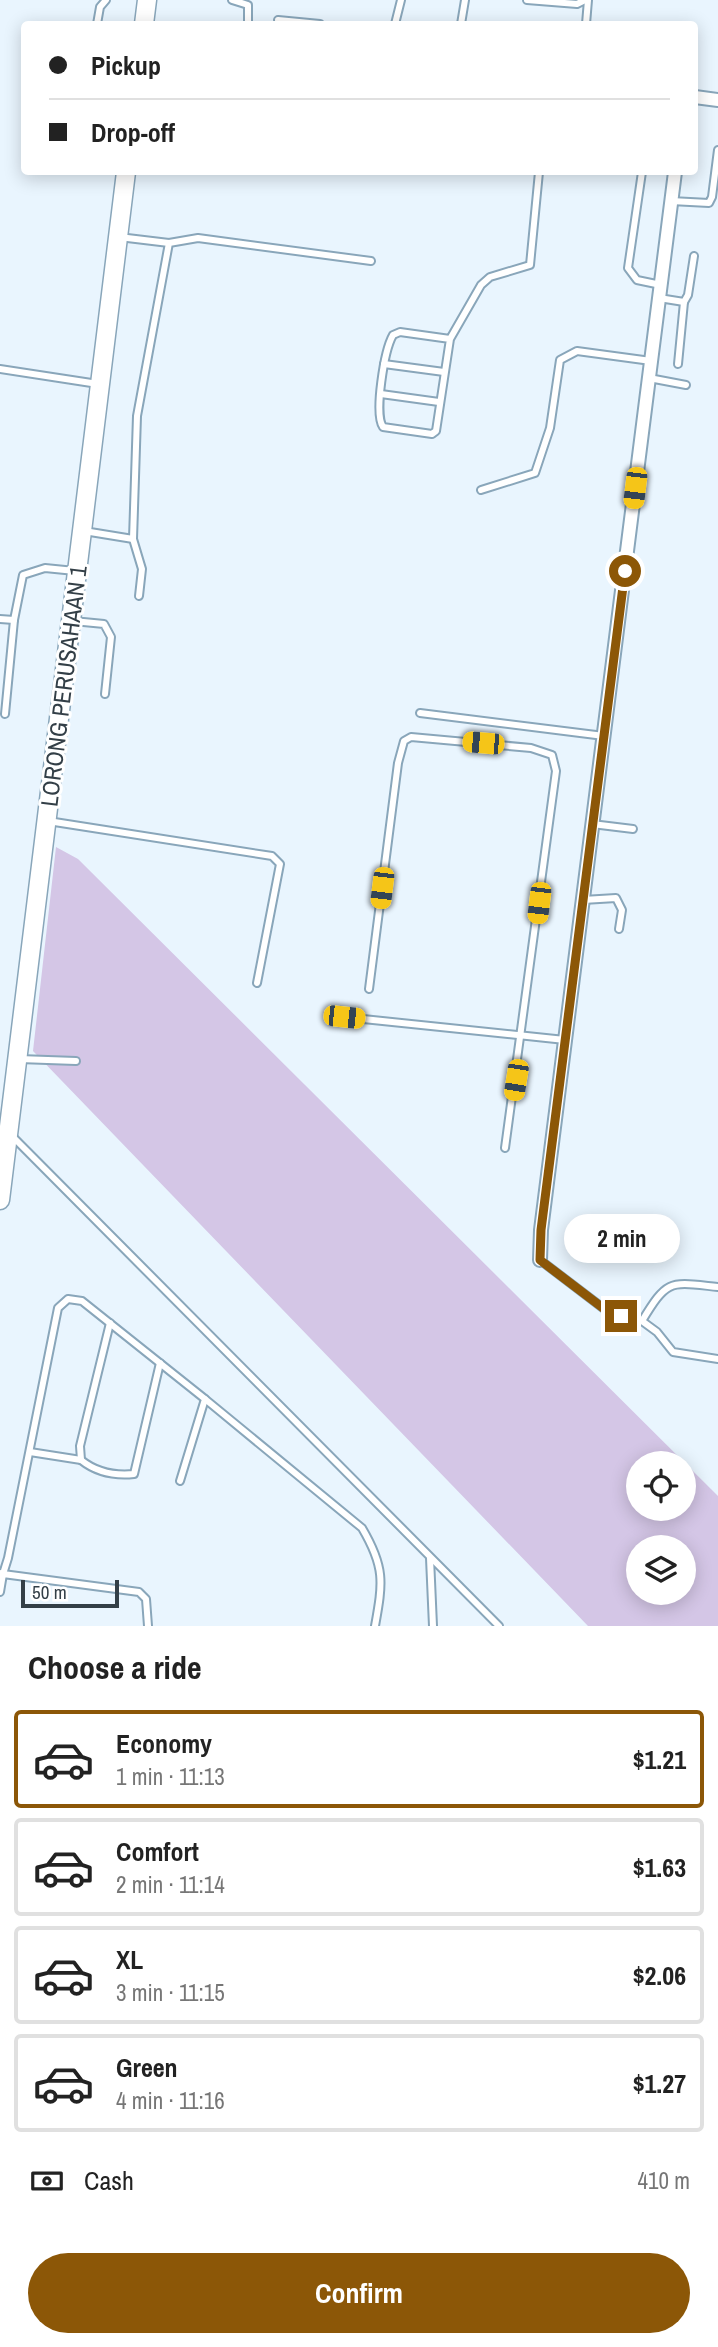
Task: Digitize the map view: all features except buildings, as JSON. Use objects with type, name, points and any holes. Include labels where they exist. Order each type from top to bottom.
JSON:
[{"type":"street","points":[[144,21],[147,0]]},
{"type":"street","points":[[698,97],[718,100]]},
{"type":"street","name":"LORONG PERUSAHAAN 1","points":[[0,1199],[126,175]]},
{"type":"street","points":[[540,1260],[541,1230],[675,175]]},
{"type":"lane","points":[[98,21],[100,7],[106,0]]},
{"type":"lane","points":[[232,0],[248,5],[248,21]]},
{"type":"lane","points":[[396,21],[401,0]]},
{"type":"lane","points":[[462,21],[465,0]]},
{"type":"lane","points":[[527,0],[577,4],[586,0],[586,21]]},
{"type":"lane","points":[[278,20],[288,21]]},
{"type":"lane","points":[[671,201],[709,203],[718,150]]},
{"type":"lane","points":[[450,339],[396,333],[390,339],[381,394],[379,420],[383,427],[432,434],[436,431],[450,339],[484,280],[530,265],[539,175]]},
{"type":"lane","points":[[642,175],[628,268],[637,280],[684,302]]},
{"type":"lane","points":[[118,237],[169,243],[198,238],[371,261]]},
{"type":"lane","points":[[139,596],[142,569],[132,539],[137,416],[169,243]]},
{"type":"lane","points":[[678,364],[684,302],[688,295],[694,256]]},
{"type":"lane","points":[[481,490],[535,473],[550,429],[560,360],[568,353],[578,351],[651,361]]},
{"type":"lane","points":[[384,363],[444,372]]},
{"type":"lane","points":[[0,369],[69,377],[100,385]]},
{"type":"lane","points":[[649,379],[687,385]]},
{"type":"lane","points":[[381,394],[439,401]]},
{"type":"lane","points":[[82,530],[132,539]]},
{"type":"lane","points":[[5,715],[20,582],[28,571],[45,568],[77,571]]},
{"type":"lane","points":[[0,619],[14,620]]},
{"type":"lane","points":[[71,621],[104,624],[111,637],[105,694]]},
{"type":"lane","points":[[420,713],[604,736]]},
{"type":"lane","points":[[369,989],[398,763],[404,741],[411,737],[531,748],[552,755],[556,771],[523,1035],[505,1148]]},
{"type":"lane","points":[[46,821],[272,856],[280,864],[257,983]]},
{"type":"lane","points":[[592,824],[634,829]]},
{"type":"lane","points":[[583,900],[617,898],[622,909],[619,929]]},
{"type":"lane","points":[[344,1017],[565,1040]]},
{"type":"lane","points":[[17,1059],[76,1061]]},
{"type":"lane","points":[[8,1133],[499,1626]]},
{"type":"lane","points":[[540,1260],[603,1308],[642,1321],[657,1332],[673,1352],[718,1359]]},
{"type":"lane","points":[[642,1321],[662,1290],[676,1283],[718,1287]]},
{"type":"lane","points":[[0,1592],[58,1308],[68,1299],[82,1301],[362,1528],[376,1553],[383,1586],[375,1626]]},
{"type":"lane","points":[[81,1460],[80,1446],[110,1324]]},
{"type":"lane","points":[[30,1452],[81,1460],[93,1470],[134,1474],[160,1363]]},
{"type":"lane","points":[[180,1481],[205,1399]]},
{"type":"lane","points":[[430,1557],[433,1626]]},
{"type":"lane","points":[[2,1573],[139,1592],[146,1599],[148,1626]]},
{"type":"shaded area","points":[[56,847],[78,859],[673,1451],[626,1451],[626,1521],[696,1521],[696,1474],[718,1496],[718,1626],[588,1626],[33,1051]]},
{"type":"route","points":[[621,1316],[603,1308],[540,1260],[541,1230],[625,571]]}]
